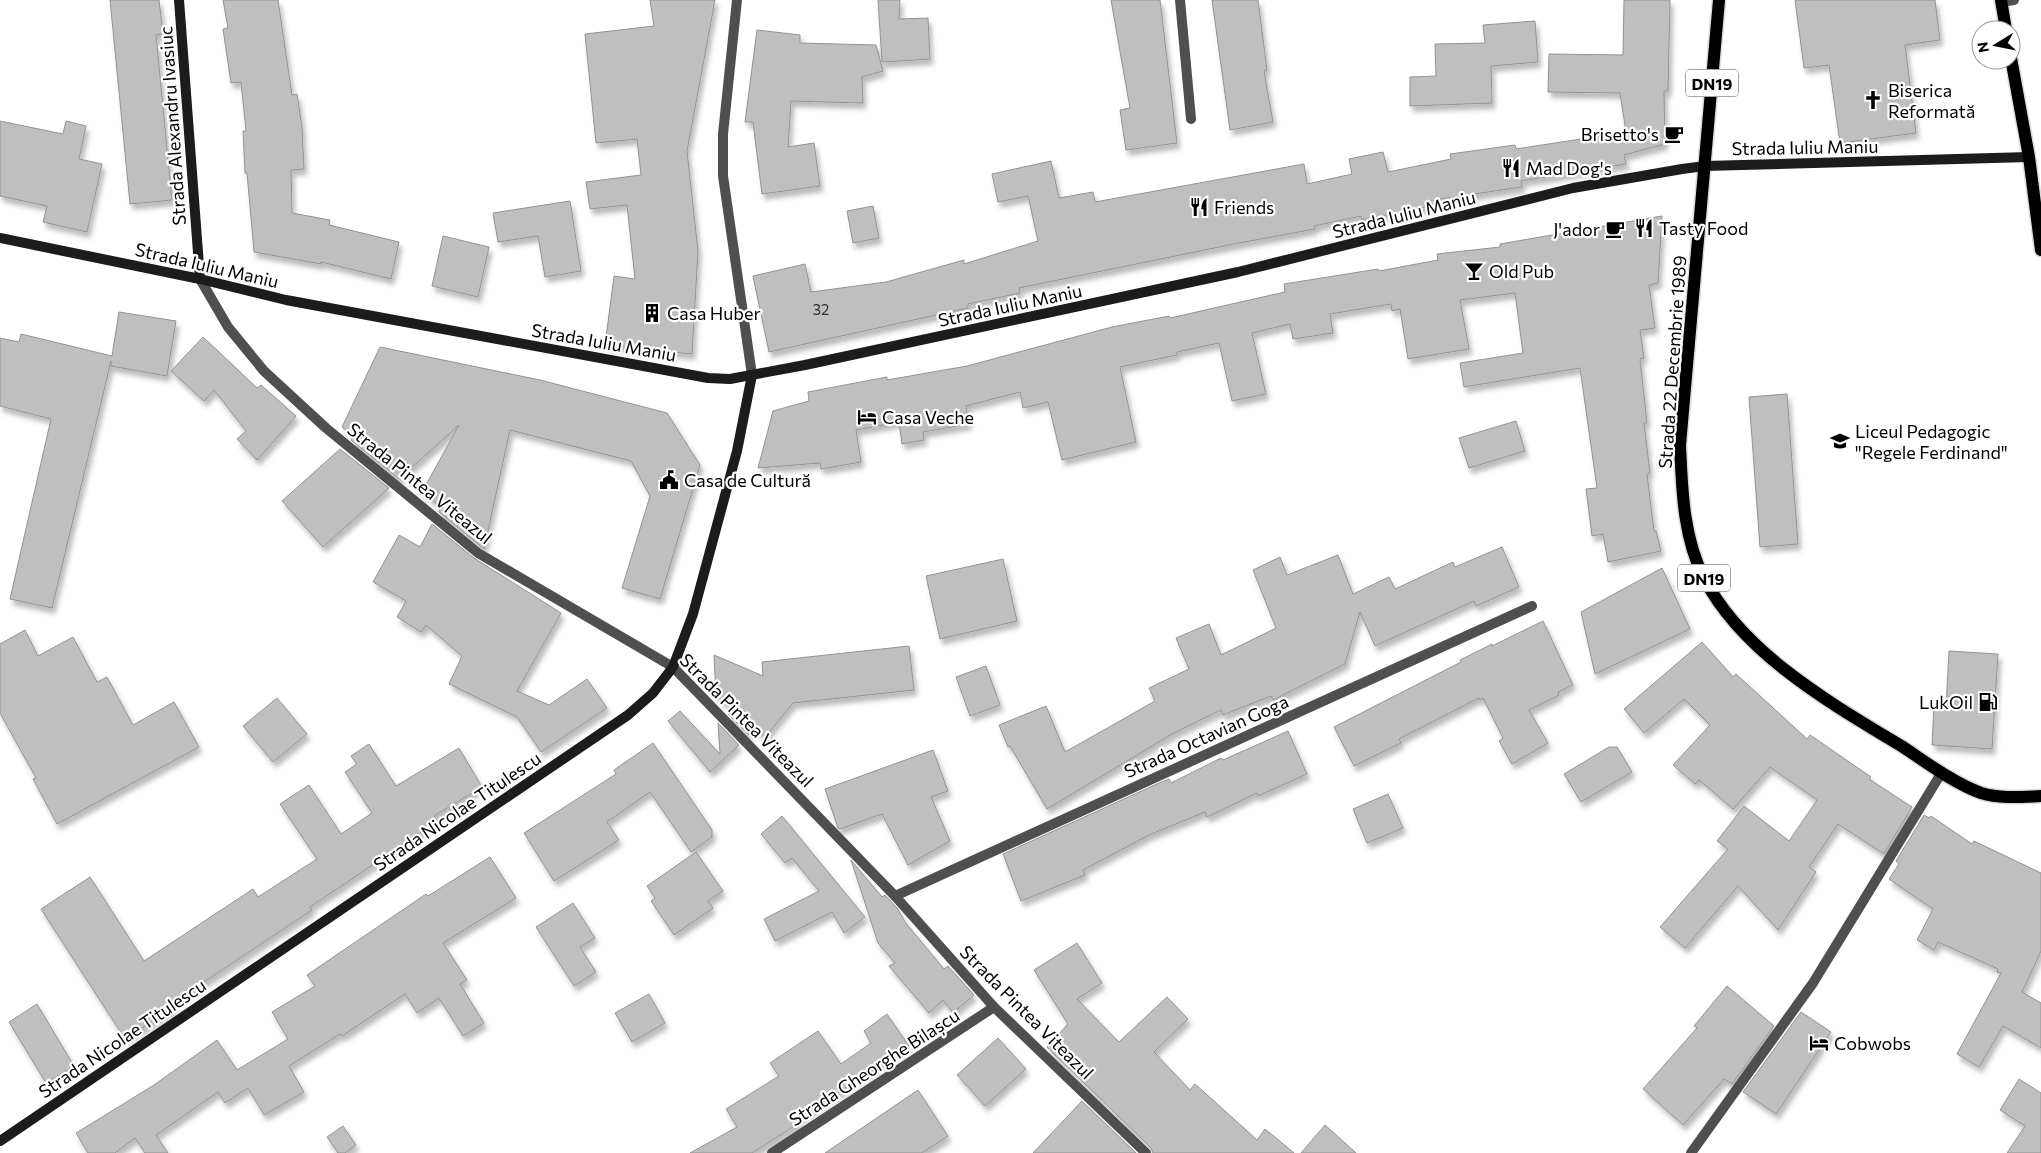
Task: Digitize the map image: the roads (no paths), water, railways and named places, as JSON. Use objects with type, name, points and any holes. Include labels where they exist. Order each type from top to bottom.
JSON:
[{"type":"main road","name":"Strada Alexandru Ivasiuc","points":[[179,0],[200,279]]},
{"type":"main road","name":"Strada 22 Decembrie 1989","points":[[1719,0],[1680,445],[1683,497],[1692,548],[1704,578],[1740,627],[1765,654],[1834,704],[1942,772],[1980,792],[2008,798],[2041,796]]},
{"type":"main road","points":[[2005,1],[2006,20]]},
{"type":"main road","points":[[2013,70],[2029,157],[2041,250]]},
{"type":"main road","name":"Strada Iuliu Maniu","points":[[0,238],[200,279],[286,300],[708,378],[752,376],[1238,272],[1573,188],[1705,166],[2029,157]]},
{"type":"main road","name":"Strada Nicolae Titulescu","points":[[0,1141],[628,715],[654,693],[673,666],[696,604],[737,451],[752,376]]},
{"type":"street","points":[[737,0],[723,134],[723,176],[752,376]]},
{"type":"street","points":[[1180,0],[1191,119]]},
{"type":"street","name":"Strada Pintea Viteazul","points":[[200,279],[228,327],[264,371],[326,428],[463,541],[478,553],[673,666],[895,896],[994,1008],[1146,1153]]},
{"type":"street","name":"Strada Octavian Goga","points":[[895,896],[1532,606]]},
{"type":"street","points":[[1692,1153],[1813,983],[1942,772]]},
{"type":"street","name":"Strada Gheorghe Bilașcu","points":[[772,1153],[994,1008]]},
{"type":"place","name":"Biserica Reformată","points":[[1873,100]]},
{"type":"place","name":"Brisetto's","points":[[1674,134]]},
{"type":"place","name":"Mad Dog's","points":[[1511,168]]},
{"type":"place","name":"Friends","points":[[1199,207]]},
{"type":"place","name":"Tasty Food","points":[[1644,228]]},
{"type":"place","name":"J'ador","points":[[1615,229]]},
{"type":"place","name":"Old Pub","points":[[1474,271]]},
{"type":"place","name":"Casa Huber","points":[[652,313]]},
{"type":"place","name":"Casa Veche","points":[[867,417]]},
{"type":"place","name":"Liceul Pedagogic \"Regele Ferdinand\"","points":[[1840,441]]},
{"type":"place","name":"Casa de Cultură","points":[[669,480]]},
{"type":"place","name":"LukOil","points":[[1988,702]]},
{"type":"place","name":"Cobwobs","points":[[1819,1043]]}]
